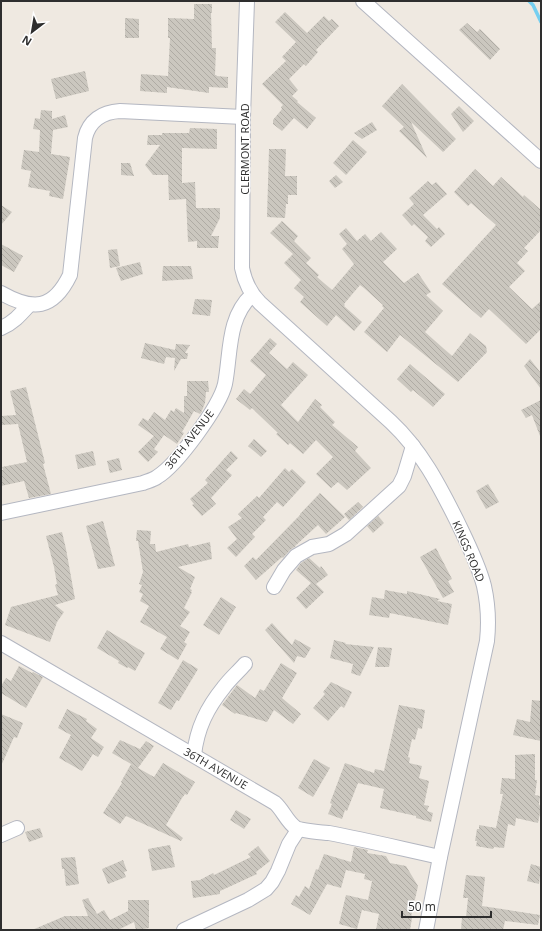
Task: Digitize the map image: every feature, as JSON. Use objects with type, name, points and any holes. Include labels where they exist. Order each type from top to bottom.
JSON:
[{"type":"street","name":"CLERMONT ROAD","points":[[247,1],[242,268],[246,285],[252,294]]},
{"type":"street","points":[[363,1],[541,161]]},
{"type":"street","points":[[1,293],[29,305],[44,304],[56,297],[64,288],[70,275],[85,138],[89,126],[97,118],[111,111],[244,117]]},
{"type":"street","name":"KINGS ROAD","points":[[252,294],[402,432],[427,465],[470,548],[478,567],[487,604],[488,632],[484,660],[440,857],[426,930]]},
{"type":"street","name":"36TH AVENUE","points":[[1,513],[143,483],[164,472],[200,430],[221,396],[225,383],[233,325],[245,301],[252,294]]},
{"type":"street","points":[[1,328],[11,324],[29,305]]},
{"type":"street","points":[[274,587],[284,570],[296,556],[312,547],[329,544],[346,534],[399,486],[404,476],[413,446]]},
{"type":"street","name":"36TH AVENUE","points":[[1,643],[275,803],[298,830]]},
{"type":"street","points":[[194,755],[197,734],[204,718],[224,687],[237,675],[245,664]]},
{"type":"street","points":[[1,835],[17,828]]},
{"type":"street","points":[[184,930],[248,900],[266,889],[278,871],[289,844],[298,830],[310,830],[367,840],[440,857]]},
{"type":"building","points":[[194,4],[212,4],[212,48],[216,48],[215,75],[228,77],[228,88],[209,87],[209,93],[167,87],[167,93],[140,91],[141,74],[168,76],[170,38],[168,38],[168,18],[194,19]]},
{"type":"building","points":[[285,12],[307,33],[324,16],[329,21],[332,19],[339,26],[316,50],[318,52],[306,66],[304,64],[289,79],[298,90],[292,96],[316,118],[307,129],[294,118],[282,131],[273,124],[273,120],[282,109],[281,107],[283,105],[262,84],[286,61],[282,57],[296,42],[275,22]]},
{"type":"building","points":[[125,18],[139,19],[139,38],[125,38]]},
{"type":"building","points":[[467,23],[477,32],[480,29],[500,49],[490,60],[459,30]]},
{"type":"building","points":[[85,71],[89,91],[56,99],[51,79]]},
{"type":"building","points":[[402,84],[456,139],[443,152],[411,122],[427,158],[399,131],[404,127],[382,106]]},
{"type":"building","points":[[459,106],[474,121],[463,132],[451,114]]},
{"type":"building","points":[[41,110],[52,111],[52,119],[65,115],[68,127],[53,130],[51,154],[70,157],[63,199],[49,196],[50,191],[28,187],[31,171],[21,169],[24,150],[39,152],[40,130],[33,129],[35,118],[40,119]]},
{"type":"building","points":[[372,122],[377,130],[362,139],[354,133]]},
{"type":"building","points":[[190,128],[217,129],[217,149],[182,148],[182,183],[195,182],[196,208],[220,208],[220,218],[211,236],[219,236],[218,248],[197,248],[197,241],[188,242],[186,199],[169,200],[168,175],[153,175],[145,165],[160,145],[147,145],[148,135],[162,135],[162,133],[189,133]]},
{"type":"building","points":[[353,140],[367,152],[346,175],[333,163]]},
{"type":"building","points":[[269,149],[286,149],[285,176],[297,176],[297,195],[288,195],[285,218],[267,217]]},
{"type":"building","points":[[121,163],[130,163],[134,176],[121,175]]},
{"type":"building","points":[[475,169],[493,186],[501,177],[523,197],[524,195],[541,210],[541,230],[524,248],[528,251],[517,263],[525,271],[509,287],[532,309],[541,301],[541,329],[526,344],[489,309],[481,318],[442,284],[496,225],[471,203],[468,206],[454,192]]},
{"type":"building","points":[[336,175],[343,182],[335,188],[329,181]]},
{"type":"building","points":[[428,181],[432,185],[436,182],[447,194],[423,215],[437,229],[439,227],[445,234],[431,247],[425,241],[428,237],[414,224],[412,226],[402,215],[414,204],[409,198]]},
{"type":"building","points":[[1,205],[12,212],[1,225]]},
{"type":"building","points":[[282,221],[298,236],[294,241],[311,258],[306,263],[319,275],[317,277],[332,290],[354,264],[342,249],[347,244],[339,234],[346,228],[357,241],[365,234],[371,241],[381,232],[397,249],[383,262],[404,283],[418,273],[431,292],[426,295],[443,311],[425,332],[452,356],[470,333],[486,346],[487,352],[458,382],[400,335],[387,352],[364,332],[384,308],[382,306],[383,305],[360,285],[344,304],[344,306],[362,322],[354,331],[336,315],[327,326],[300,302],[304,297],[294,288],[301,280],[284,263],[293,254],[270,233]]},
{"type":"building","points":[[1,244],[23,256],[14,272],[1,265]]},
{"type":"building","points":[[117,249],[120,266],[110,268],[108,250]]},
{"type":"building","points":[[140,262],[143,274],[121,281],[116,268]]},
{"type":"building","points":[[163,266],[191,266],[193,279],[162,281]]},
{"type":"building","points":[[195,299],[212,300],[210,316],[192,314]]},
{"type":"building","points":[[270,338],[277,344],[269,353],[287,369],[293,362],[308,375],[281,405],[298,422],[315,399],[322,405],[320,407],[335,422],[332,425],[358,447],[355,451],[371,468],[347,490],[338,482],[331,488],[316,474],[333,457],[316,440],[303,454],[290,443],[288,445],[276,434],[278,433],[252,408],[250,410],[236,399],[244,389],[250,394],[266,375],[250,361]]},
{"type":"building","points":[[145,343],[175,350],[176,344],[190,345],[185,353],[188,353],[187,359],[181,359],[174,371],[175,358],[166,357],[164,364],[141,358]]},
{"type":"building","points":[[530,359],[541,373],[541,389],[524,366]]},
{"type":"building","points":[[410,364],[445,394],[433,407],[413,390],[411,392],[397,379]]},
{"type":"building","points":[[187,381],[208,381],[209,392],[206,392],[205,403],[201,413],[200,414],[194,411],[177,444],[164,435],[154,449],[158,452],[148,462],[138,452],[154,436],[138,425],[143,418],[148,421],[154,412],[165,420],[171,410],[174,412],[176,408],[184,413],[184,396],[187,396]]},
{"type":"building","points":[[26,387],[45,463],[43,464],[51,494],[29,498],[24,481],[1,486],[2,467],[27,462],[18,424],[1,425],[1,416],[16,415],[10,391]]},
{"type":"building","points":[[541,400],[540,436],[532,415],[526,418],[521,410]]},
{"type":"building","points":[[254,439],[267,451],[261,457],[248,446]]},
{"type":"building","points":[[93,451],[96,465],[78,469],[75,455]]},
{"type":"building","points":[[231,451],[238,458],[226,470],[232,475],[211,498],[216,504],[202,516],[192,505],[194,504],[190,499],[208,483],[205,480]]},
{"type":"building","points":[[119,458],[122,470],[110,473],[107,461]]},
{"type":"building","points":[[285,468],[289,472],[292,469],[306,482],[283,507],[277,502],[263,517],[266,520],[252,534],[255,537],[236,557],[227,548],[237,539],[228,527],[242,518],[238,514],[257,496],[259,498]]},
{"type":"building","points":[[488,484],[499,502],[486,509],[476,491]]},
{"type":"building","points":[[320,493],[345,517],[326,534],[318,525],[283,558],[282,557],[256,580],[244,566],[253,557],[256,560]]},
{"type":"building","points":[[358,502],[363,507],[349,520],[344,514]]},
{"type":"building","points":[[378,516],[384,523],[373,533],[367,526]]},
{"type":"building","points":[[103,521],[115,566],[98,569],[86,526]]},
{"type":"building","points":[[137,530],[151,531],[150,544],[155,544],[156,552],[188,544],[189,547],[210,542],[212,559],[178,567],[195,577],[190,589],[192,592],[184,608],[190,612],[180,626],[190,632],[184,642],[187,644],[178,660],[160,649],[167,637],[140,622],[149,606],[140,601],[143,594],[139,592],[142,585],[139,584],[143,572],[138,541],[136,541]]},
{"type":"building","points":[[62,532],[75,599],[55,605],[64,612],[57,622],[50,642],[5,625],[11,607],[58,595],[55,585],[57,584],[54,567],[46,536]]},
{"type":"building","points":[[436,548],[452,579],[448,581],[454,592],[443,598],[420,557]]},
{"type":"building","points":[[309,558],[320,568],[321,566],[328,575],[316,584],[324,592],[306,609],[296,598],[311,583],[296,570],[301,563]]},
{"type":"building","points":[[385,590],[407,594],[407,591],[440,599],[437,601],[452,604],[448,625],[390,613],[389,618],[369,615],[372,597],[384,599]]},
{"type":"building","points":[[221,597],[236,607],[219,635],[203,625]]},
{"type":"building","points":[[272,623],[292,645],[295,639],[311,648],[305,658],[297,656],[294,663],[265,630]]},
{"type":"building","points":[[107,630],[145,653],[135,671],[118,663],[119,661],[97,648]]},
{"type":"building","points":[[334,640],[346,643],[345,644],[374,647],[360,676],[351,673],[353,664],[330,658]]},
{"type":"building","points":[[378,647],[392,648],[389,667],[375,667]]},
{"type":"building","points":[[183,660],[198,669],[179,701],[177,700],[171,710],[158,703]]},
{"type":"building","points":[[281,663],[297,673],[282,698],[301,714],[293,724],[274,710],[267,722],[236,713],[235,714],[222,705],[237,685],[255,698],[260,689],[264,691]]},
{"type":"building","points":[[19,666],[43,677],[26,708],[1,693],[1,686],[6,678],[11,681]]},
{"type":"building","points":[[331,682],[352,692],[344,708],[341,706],[328,721],[313,708],[325,694],[323,692]]},
{"type":"building","points":[[532,700],[541,701],[541,741],[513,735],[517,719],[530,722]]},
{"type":"building","points":[[399,705],[425,710],[422,729],[418,728],[415,740],[412,739],[408,757],[410,758],[409,763],[422,766],[419,778],[429,781],[424,805],[429,806],[427,811],[433,813],[431,822],[416,818],[416,816],[380,808],[384,789],[358,783],[347,811],[345,810],[342,819],[328,814],[332,804],[330,803],[345,763],[374,773],[375,769],[384,771]]},
{"type":"building","points":[[67,709],[87,719],[86,721],[97,729],[91,738],[104,747],[98,757],[93,754],[82,771],[59,758],[71,735],[58,728]]},
{"type":"building","points":[[1,714],[23,723],[17,738],[14,737],[1,766]]},
{"type":"building","points":[[120,740],[140,749],[146,741],[154,746],[138,768],[112,753]]},
{"type":"building","points":[[535,754],[535,780],[537,780],[535,795],[540,796],[539,804],[541,808],[538,823],[516,818],[515,826],[508,824],[504,848],[494,847],[493,849],[476,846],[477,841],[475,841],[479,825],[496,828],[503,794],[500,794],[502,778],[515,779],[515,755]]},
{"type":"building","points":[[314,759],[330,768],[313,797],[298,788]]},
{"type":"building","points":[[163,763],[195,782],[187,795],[185,794],[182,798],[166,825],[183,838],[181,841],[126,816],[120,824],[103,813],[122,783],[121,782],[131,764],[154,777]]},
{"type":"building","points":[[236,810],[251,819],[244,829],[230,820]]},
{"type":"building","points":[[40,828],[43,837],[29,842],[25,832]]},
{"type":"building","points":[[170,845],[175,867],[152,871],[148,849]]},
{"type":"building","points":[[258,846],[270,861],[256,872],[257,874],[220,891],[220,894],[193,898],[191,881],[200,880],[213,873],[214,875],[251,857],[248,854]]},
{"type":"building","points":[[354,847],[368,850],[367,853],[386,856],[390,863],[406,866],[418,886],[411,917],[410,930],[376,930],[379,914],[362,910],[357,929],[339,924],[346,895],[368,900],[372,881],[364,879],[365,874],[346,870],[341,888],[327,884],[310,915],[291,904],[296,895],[299,897],[305,886],[309,889],[316,869],[318,870],[324,854],[351,862]]},
{"type":"building","points":[[75,857],[79,884],[66,886],[61,858]]},
{"type":"building","points":[[123,860],[127,871],[124,872],[126,877],[108,884],[102,869]]},
{"type":"building","points":[[531,864],[541,867],[539,884],[527,881]]},
{"type":"building","points":[[466,875],[485,877],[482,906],[540,915],[538,925],[505,921],[503,930],[461,930],[462,917],[466,917],[468,898],[463,898]]},
{"type":"building","points":[[88,898],[97,914],[104,910],[110,920],[128,911],[128,900],[149,900],[149,928],[136,930],[134,922],[118,930],[32,930],[65,916],[88,916],[82,900]]},
{"type":"waterway","points":[[529,1],[533,5],[541,22]]}]
